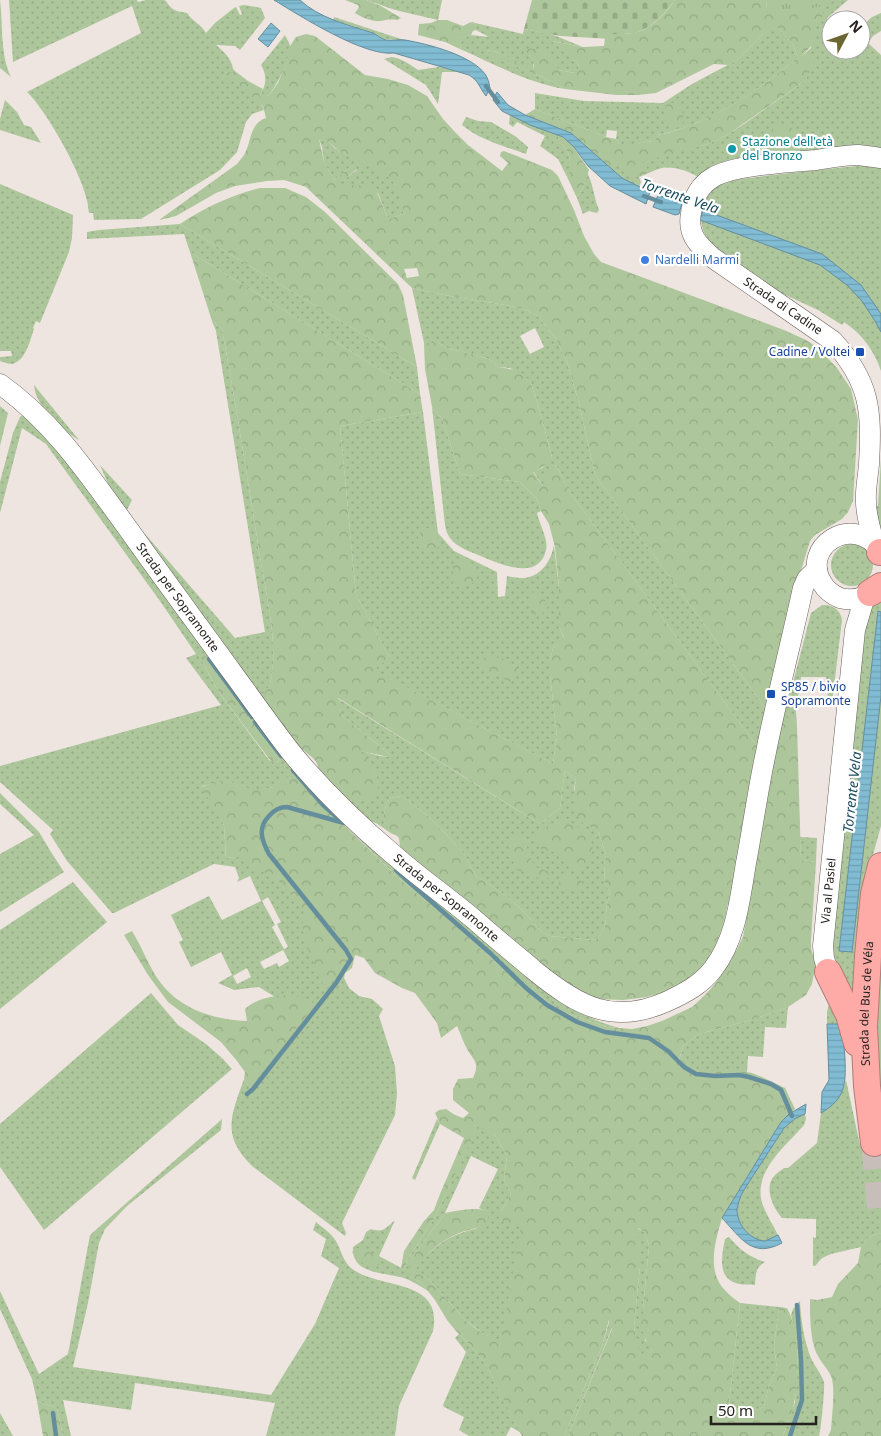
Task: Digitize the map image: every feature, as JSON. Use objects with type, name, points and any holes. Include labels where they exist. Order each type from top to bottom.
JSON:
[{"type":"highway","name":"Strada del Bus de Véla","points":[[874,1143],[864,1027],[874,894],[881,866]]},
{"type":"highway","points":[[828,972],[850,1015],[868,1086]]},
{"type":"main road","name":"Strada di Cadine","points":[[879,550],[868,522],[866,501],[870,435],[866,395],[857,372],[832,340],[702,249],[690,228],[691,211],[695,197],[703,185],[712,177],[731,170],[858,155],[881,158]]},
{"type":"main road","name":"Strada per Sopramonte","points":[[0,384],[20,399],[58,435],[283,741],[326,792],[396,858],[472,918],[548,982],[566,995],[596,1009],[628,1012],[649,1009],[666,1002],[700,983],[713,969],[725,950],[732,931],[741,893],[766,754],[802,588],[807,579],[817,569],[820,553],[833,537]]},
{"type":"main road","points":[[833,537],[851,521],[866,501]]},
{"type":"main road","points":[[833,537],[841,534],[859,534],[867,537],[879,550]]},
{"type":"main road","name":"Via al Pasiel","points":[[817,569],[823,585],[849,610],[855,630]]},
{"type":"main road","points":[[797,614],[816,596],[835,595],[848,599],[861,599],[874,589]]},
{"type":"main road","name":"Via al Pasiel","points":[[828,972],[823,946],[855,630],[874,589]]},
{"type":"green space","points":[[0,0],[3,49],[11,77],[0,68]]},
{"type":"green space","points":[[9,0],[137,0],[138,2],[164,0],[175,10],[187,13],[206,33],[215,23],[236,7],[240,15],[242,14],[239,6],[261,8],[265,18],[240,50],[235,46],[216,45],[229,59],[235,71],[224,73],[225,75],[253,95],[260,102],[264,110],[252,114],[246,122],[237,152],[220,170],[141,219],[94,220],[93,213],[89,213],[83,186],[70,157],[43,112],[27,92],[141,33],[132,6],[13,62]]},
{"type":"green space","points":[[345,0],[366,0],[381,6],[401,18],[377,21],[367,19],[355,13],[359,7],[358,5]]},
{"type":"green space","points":[[366,0],[442,0],[438,20],[395,10]]},
{"type":"green space","points":[[532,0],[675,0],[647,28],[634,33],[613,34],[612,39],[560,36],[524,29]]},
{"type":"green space","points":[[675,0],[767,0],[766,9],[799,9],[826,5],[824,10],[821,10],[821,19],[812,37],[814,43],[802,56],[809,55],[815,59],[806,80],[727,135],[708,144],[642,162],[647,167],[646,174],[638,176],[632,175],[621,165],[607,165],[571,133],[525,115],[535,109],[606,137],[616,139],[620,144],[639,144],[644,141],[655,142],[657,135],[695,124],[732,105],[767,82],[798,57],[792,43],[778,28],[762,35],[737,60],[728,65],[714,64],[656,93],[638,95],[616,95],[565,89],[540,76],[488,55],[487,50],[497,52],[533,69],[534,61],[525,51],[530,48],[548,51],[557,59],[558,70],[575,73],[579,69],[578,63],[551,41],[583,47],[604,46],[605,38],[612,39],[613,34],[641,31],[662,16]]},
{"type":"green space","points":[[767,0],[834,0],[828,4],[811,8],[766,9]]},
{"type":"green space","points":[[797,0],[848,0],[836,10],[823,9]]},
{"type":"green space","points":[[881,13],[881,31],[871,39],[871,18]]},
{"type":"green space","points":[[821,16],[821,60],[871,60],[871,46],[881,55],[881,150],[698,177],[681,170],[662,168],[639,177],[641,182],[639,187],[622,178],[607,165],[621,165],[708,144],[727,135],[806,80],[801,57],[811,48],[812,35]]},
{"type":"green space","points":[[334,17],[404,40],[383,39],[376,34],[333,20]]},
{"type":"green space","points":[[447,20],[463,26],[471,22],[476,26],[476,30],[471,35],[460,38],[460,49],[445,42],[418,35],[419,24]]},
{"type":"green space","points":[[471,22],[523,34],[524,29],[551,34],[583,47],[552,41],[578,63],[579,69],[576,73],[558,70],[534,49],[530,48],[526,51],[534,61],[533,70],[497,52],[487,50],[489,55],[540,76],[565,89],[511,72],[460,49],[459,38],[471,35],[489,37],[476,30],[476,26]]},
{"type":"green space","points":[[778,28],[792,43],[798,57],[767,82],[732,105],[695,124],[657,135],[656,142],[644,141],[639,144],[620,144],[616,139],[617,131],[607,130],[606,137],[535,109],[535,93],[584,101],[663,103],[692,84],[737,60],[762,35],[771,29]]},
{"type":"green space","points":[[306,34],[315,36],[365,75],[408,85],[427,96],[443,119],[468,145],[502,171],[508,163],[500,156],[501,152],[504,151],[552,170],[558,176],[584,236],[601,262],[784,330],[818,348],[837,368],[851,389],[858,420],[853,501],[842,519],[815,535],[810,541],[799,577],[767,710],[595,475],[579,403],[567,362],[556,339],[539,317],[527,310],[511,306],[412,288],[306,187],[284,180],[235,186],[216,193],[176,216],[159,220],[237,164],[247,150],[257,124],[266,118],[263,106],[236,83],[226,78],[223,73],[235,71],[263,89],[259,97],[269,95],[278,83],[286,64],[290,46],[296,37]],"holes":[[[319,139],[387,176],[395,184],[404,214],[388,219],[375,187],[339,184],[357,169],[352,166],[334,180],[324,162]],[[417,268],[419,276],[407,278],[404,269]]]},
{"type":"green space","points":[[285,35],[290,46],[286,65],[269,95],[258,98],[265,82],[265,73],[261,65]]},
{"type":"green space","points":[[392,57],[403,60],[418,70],[439,67],[462,72],[442,72],[438,104],[426,85],[384,59]]},
{"type":"green space","points":[[5,100],[17,112],[24,125],[31,127],[41,143],[0,130],[0,119]]},
{"type":"green space","points":[[673,103],[679,106],[683,114],[683,123],[677,128],[667,123],[665,116],[666,105]]},
{"type":"green space","points":[[510,114],[558,135],[570,159],[570,171],[567,177],[558,159],[540,146],[545,136],[517,122],[513,127],[509,124]]},
{"type":"green space","points":[[466,117],[478,121],[491,122],[515,136],[528,147],[526,154],[477,135],[462,125]]},
{"type":"green space","points":[[786,123],[795,131],[798,141],[786,151],[780,150],[775,146],[771,136],[772,129],[777,125]]},
{"type":"green space","points":[[558,135],[569,141],[589,170],[577,198],[567,177],[570,170],[569,155]]},
{"type":"green space","points":[[319,139],[327,141],[344,154],[377,169],[391,179],[398,191],[404,214],[388,219],[378,193],[338,184],[357,170],[352,166],[334,180],[324,162]]},
{"type":"green space","points":[[867,165],[881,166],[881,371],[867,343],[856,332],[844,322],[842,325],[818,310],[779,292],[717,249],[707,237],[701,218],[705,202],[713,189],[728,182],[764,176]]},
{"type":"green space","points":[[587,173],[599,210],[597,213],[589,211],[583,214],[577,198],[584,185]]},
{"type":"green space","points":[[0,184],[73,215],[69,252],[40,323],[36,321],[24,355],[12,364],[0,361],[0,357],[12,356],[11,351],[0,351]]},
{"type":"green space","points":[[260,188],[285,188],[306,197],[325,212],[398,284],[403,295],[417,367],[180,224],[218,203]]},
{"type":"green space","points":[[180,224],[417,367],[420,394],[190,252],[184,234],[87,239],[87,232],[99,230]]},
{"type":"green space","points":[[190,252],[420,394],[423,412],[340,426],[356,594],[389,657],[374,670],[553,764],[557,737],[550,659],[553,648],[564,637],[559,627],[559,588],[555,547],[549,524],[541,511],[537,499],[520,482],[460,474],[442,418],[432,407],[425,369],[424,343],[439,343],[449,349],[489,359],[499,367],[520,371],[530,381],[552,457],[541,468],[533,472],[543,486],[548,471],[556,465],[569,491],[759,749],[725,919],[717,942],[702,966],[678,984],[647,997],[623,1000],[599,999],[583,993],[550,972],[420,866],[400,847],[399,838],[390,832],[385,824],[384,815],[390,798],[402,796],[428,816],[447,835],[464,854],[476,876],[512,901],[545,934],[595,940],[606,924],[610,892],[605,883],[604,864],[606,855],[599,833],[580,821],[575,801],[576,780],[565,770],[560,808],[540,824],[338,698],[337,705],[343,716],[394,758],[360,751],[374,770],[378,784],[377,790],[371,798],[366,800],[350,800],[338,792],[318,770],[315,760],[288,734],[260,696],[267,689],[272,678],[273,646],[268,600],[222,329],[212,321]]},
{"type":"green space","points":[[412,288],[511,306],[527,310],[539,317],[556,339],[567,362],[579,403],[595,475],[767,710],[759,749],[569,491],[556,465],[543,486],[533,471],[542,468],[552,457],[530,381],[510,368],[499,367],[489,359],[449,349],[439,343],[424,343]],"holes":[[[535,328],[544,347],[530,354],[520,336]]]},
{"type":"green space","points":[[212,321],[222,329],[270,616],[273,646],[272,674],[269,686],[260,696],[213,634],[126,512],[235,638],[265,632],[216,331]]},
{"type":"green space","points":[[34,385],[79,440],[50,417],[39,401]]},
{"type":"green space","points":[[0,406],[8,413],[0,446]]},
{"type":"green space","points":[[432,407],[442,418],[460,474],[520,482],[537,499],[541,511],[537,513],[547,546],[542,560],[536,565],[528,568],[519,568],[500,564],[465,549],[450,538],[445,525]]},
{"type":"green space","points":[[423,412],[438,533],[454,551],[497,572],[498,597],[505,596],[507,576],[523,578],[535,575],[540,571],[548,562],[554,545],[559,589],[559,627],[564,638],[553,648],[550,659],[557,737],[553,764],[373,670],[389,657],[356,594],[340,426]]},
{"type":"green space","points":[[24,414],[51,440],[282,754],[550,995],[583,1014],[619,1028],[607,1027],[562,1012],[504,970],[448,919],[395,875],[346,826],[329,814],[274,787],[254,791],[228,781],[202,786],[224,825],[226,858],[247,856],[276,869],[349,958],[341,970],[352,968],[345,973],[344,978],[349,988],[359,996],[372,999],[383,1009],[379,1016],[395,1066],[397,1093],[395,1115],[342,1223],[346,1233],[345,1236],[252,1166],[242,1155],[232,1135],[235,1104],[244,1079],[250,1088],[293,996],[275,997],[259,987],[234,990],[218,983],[232,975],[221,952],[191,967],[179,942],[183,940],[171,915],[209,896],[222,920],[261,901],[250,876],[237,882],[239,878],[235,867],[214,864],[112,913],[67,861],[50,834],[53,830],[0,782],[0,766],[221,705],[186,658],[196,654],[160,601],[46,444],[22,428],[0,513],[0,482],[13,433],[20,417]],"holes":[[[200,652],[280,759],[277,763],[269,760],[218,691],[201,659]],[[268,897],[281,922],[277,924],[288,947],[284,949],[272,927],[275,925],[262,901]],[[283,950],[289,961],[279,967],[277,963],[264,969],[260,962]],[[247,968],[251,977],[237,984],[233,976]]]},
{"type":"green space","points":[[881,459],[881,535],[873,506],[878,506]]},
{"type":"green space","points":[[100,465],[132,500],[126,512],[109,486]]},
{"type":"green space","points":[[426,528],[432,528],[438,533],[439,545],[435,552],[426,551],[418,544],[418,535]]},
{"type":"green space","points":[[856,544],[864,547],[870,553],[873,565],[870,577],[864,583],[848,586],[840,583],[834,577],[831,561],[834,553],[840,547]]},
{"type":"green space","points":[[458,560],[469,563],[476,569],[477,578],[475,581],[463,587],[453,586],[453,566]]},
{"type":"green space","points":[[531,592],[542,597],[547,604],[548,607],[540,616],[533,613],[528,605],[527,602]]},
{"type":"green space","points":[[881,593],[881,612],[878,612],[839,950],[852,952],[881,696],[881,826],[871,862],[853,998],[832,952],[865,619],[868,609]]},
{"type":"green space","points":[[822,605],[835,608],[840,613],[842,620],[832,703],[828,701],[826,677],[801,677],[796,712],[797,725],[792,717],[780,723],[786,697],[789,698],[811,613]]},
{"type":"green space","points":[[201,651],[280,759],[276,764],[270,760],[218,691],[201,659],[196,654]]},
{"type":"green space","points":[[488,656],[507,660],[520,673],[511,682],[493,675],[480,666],[480,661]]},
{"type":"green space","points":[[337,698],[540,824],[560,808],[565,770],[576,780],[574,788],[580,821],[594,828],[599,833],[606,855],[604,864],[605,883],[610,892],[606,924],[600,935],[595,940],[545,934],[512,901],[476,876],[464,854],[447,835],[428,816],[402,796],[390,798],[384,812],[386,825],[392,834],[370,821],[346,799],[354,801],[376,792],[376,774],[358,750],[380,756],[393,757],[343,716],[337,705]]},
{"type":"green space","points":[[792,717],[797,725],[801,860],[816,862],[811,949],[816,962],[812,984],[806,995],[788,1007],[751,1020],[699,1034],[683,1046],[679,1060],[698,1071],[740,1071],[762,1077],[785,1088],[795,1109],[781,1122],[722,1218],[714,1253],[717,1279],[722,1287],[740,1303],[729,1404],[746,1410],[764,1407],[769,1385],[777,1368],[774,1346],[779,1307],[787,1308],[791,1318],[797,1342],[798,1368],[793,1407],[783,1436],[568,1436],[612,1329],[609,1320],[602,1346],[564,1436],[522,1436],[485,1363],[447,1320],[423,1285],[411,1276],[410,1270],[414,1255],[445,1213],[475,1209],[487,1213],[488,1218],[484,1226],[456,1234],[442,1242],[424,1258],[414,1272],[428,1278],[465,1320],[500,1345],[521,1226],[504,1224],[501,1212],[511,1194],[504,1179],[507,1155],[495,1135],[478,1126],[435,1217],[407,1259],[405,1270],[401,1268],[404,1251],[424,1221],[434,1210],[464,1138],[440,1124],[435,1113],[446,1109],[463,1118],[469,1113],[453,1100],[453,1089],[458,1079],[473,1078],[476,1068],[475,1061],[465,1045],[457,1026],[441,1038],[437,1023],[415,993],[375,973],[364,958],[355,955],[352,968],[340,971],[325,991],[305,941],[302,920],[304,910],[278,880],[269,874],[256,870],[240,857],[226,858],[224,825],[201,787],[228,781],[254,790],[274,787],[292,774],[341,825],[345,826],[395,875],[448,919],[504,970],[562,1012],[607,1027],[632,1029],[662,1021],[692,1007],[715,984],[731,961],[743,937],[780,723],[785,718]],"holes":[[[638,1228],[645,1232],[649,1246],[643,1309],[643,1334],[652,1349],[650,1353],[643,1353],[640,1356],[634,1327],[640,1266]]]},
{"type":"green space","points":[[751,790],[732,901],[727,905],[736,857]]},
{"type":"green space","points":[[0,793],[39,832],[64,872],[0,912],[0,854],[34,835],[0,804]]},
{"type":"green space","points":[[561,820],[570,821],[590,837],[593,850],[586,864],[575,873],[554,852],[541,849],[536,842],[536,836],[550,824]]},
{"type":"green space","points":[[517,833],[526,841],[528,853],[535,867],[550,872],[550,877],[543,880],[517,870],[510,853],[511,836]]},
{"type":"green space","points":[[800,837],[817,838],[816,862],[801,860]]},
{"type":"green space","points":[[565,876],[582,881],[582,888],[570,891],[564,888],[559,884],[560,879]]},
{"type":"green space","points":[[73,882],[107,922],[0,1009],[0,930]]},
{"type":"green space","points":[[725,919],[728,921],[713,956],[690,980],[669,991],[647,997],[678,984],[717,942]]},
{"type":"green space","points":[[132,931],[160,982],[177,999],[199,1011],[222,1018],[247,1021],[245,1009],[255,1002],[268,998],[287,995],[302,998],[316,1004],[250,1088],[244,1079],[245,1072],[221,1042],[168,1002],[148,975],[124,935]]},
{"type":"green space","points":[[881,939],[881,1116],[875,1026]]},
{"type":"green space","points":[[151,993],[178,1025],[206,1044],[232,1069],[44,1230],[0,1167],[0,1124]]},
{"type":"green space","points":[[829,1004],[843,1024],[827,1024]]},
{"type":"green space","points":[[788,1007],[786,1028],[765,1027],[763,1057],[748,1056],[747,1072],[698,1071],[679,1061],[683,1046],[699,1034],[751,1020]]},
{"type":"green space","points":[[846,1080],[860,1145],[879,1142],[881,1154],[881,1233],[869,1237],[861,1247],[831,1254],[822,1258],[813,1266],[813,1237],[816,1238],[816,1219],[782,1218],[771,1200],[769,1189],[777,1173],[784,1168],[788,1168],[817,1143],[821,1113],[837,1099]]},
{"type":"green space","points":[[805,1114],[804,1125],[780,1150],[762,1180],[760,1191],[762,1203],[778,1235],[763,1241],[758,1240],[745,1230],[739,1220],[737,1209],[742,1193],[784,1128],[796,1118]]},
{"type":"green space","points":[[222,1119],[221,1130],[127,1206],[105,1229],[99,1243],[88,1303],[73,1367],[271,1395],[315,1324],[339,1268],[321,1256],[326,1239],[313,1230],[316,1222],[334,1238],[344,1259],[351,1268],[363,1275],[419,1293],[429,1301],[434,1314],[433,1331],[399,1406],[395,1436],[266,1436],[275,1403],[135,1383],[131,1410],[63,1400],[71,1436],[63,1436],[57,1408],[37,1401],[32,1379],[0,1309],[0,1291],[39,1374],[68,1354],[90,1235]]},
{"type":"green space","points":[[437,1119],[440,1124],[415,1180],[412,1178]]},
{"type":"green space","points":[[478,1125],[495,1135],[507,1155],[504,1179],[511,1194],[501,1212],[522,1226],[500,1346],[465,1320],[428,1278],[413,1272],[427,1255],[441,1243],[478,1228],[485,1211],[479,1208],[498,1169],[471,1156],[445,1213],[414,1255],[411,1263],[411,1276],[428,1291],[404,1278],[363,1268],[357,1263],[353,1247],[363,1240],[366,1232],[371,1229],[384,1229],[395,1220],[379,1256],[405,1270],[407,1259],[435,1217]]},
{"type":"green space","points":[[637,1228],[645,1232],[649,1246],[643,1309],[645,1340],[652,1349],[650,1353],[639,1356],[634,1327],[640,1266],[616,1318],[568,1436],[564,1436],[602,1346]]},
{"type":"green space","points":[[881,1233],[881,1436],[828,1436],[831,1430],[833,1384],[828,1370],[818,1356],[813,1344],[810,1299],[817,1300],[832,1297],[838,1284],[858,1263],[861,1247],[869,1237]]},
{"type":"green space","points":[[729,1237],[745,1252],[765,1262],[758,1269],[755,1285],[739,1284],[727,1277],[724,1272],[722,1266],[723,1252],[725,1239]]},
{"type":"green space","points":[[357,1248],[379,1256],[380,1261],[378,1265],[376,1267],[372,1266],[359,1260],[352,1252]]},
{"type":"green space","points":[[800,1301],[806,1345],[824,1382],[819,1436],[783,1436],[795,1402],[798,1363],[797,1344],[791,1315],[793,1309]]},
{"type":"green space","points":[[740,1303],[779,1307],[774,1346],[777,1368],[769,1385],[764,1407],[750,1411],[742,1410],[729,1404]]},
{"type":"green space","points":[[459,1334],[485,1363],[521,1433],[511,1427],[506,1436],[469,1436],[459,1430],[464,1417],[444,1407],[443,1405],[466,1352],[455,1338]]},
{"type":"green space","points":[[37,1401],[57,1408],[63,1436],[43,1436]]},
{"type":"green space","points":[[0,1413],[13,1436],[0,1436]]},
{"type":"water","points":[[274,0],[300,0],[316,12],[344,24],[373,33],[384,39],[414,42],[448,51],[470,61],[478,67],[488,79],[490,88],[486,96],[477,82],[469,75],[394,53],[382,53],[367,49],[333,34]]},
{"type":"water","points":[[271,23],[280,31],[268,47],[258,39]]},
{"type":"water","points":[[497,92],[508,105],[525,115],[571,133],[622,178],[650,192],[646,204],[610,186],[588,166],[573,146],[563,137],[530,125],[502,111],[493,100]]},
{"type":"water","points":[[658,195],[682,203],[679,214],[675,215],[653,207]]},
{"type":"water","points":[[703,210],[822,254],[861,285],[881,314],[881,332],[862,301],[847,285],[820,265],[700,220]]},
{"type":"water","points":[[878,611],[881,612],[881,696],[852,952],[839,951]]},
{"type":"water","points":[[827,1024],[843,1024],[845,1076],[839,1097],[829,1108],[821,1113],[822,1092],[829,1080]]},
{"type":"water","points":[[806,1104],[805,1114],[796,1118],[784,1128],[742,1193],[737,1209],[739,1221],[745,1231],[754,1238],[765,1241],[778,1235],[782,1243],[763,1249],[755,1247],[741,1239],[722,1218],[781,1122],[789,1114]]},
{"type":"waterway","name":"Torrente Vela","points":[[486,86],[498,102]]},
{"type":"waterway","name":"Torrente Vela","points":[[644,196],[661,202]]},
{"type":"waterway","points":[[209,659],[252,717]]},
{"type":"waterway","points":[[255,722],[281,756]]},
{"type":"waterway","points":[[293,770],[323,805],[338,818]]},
{"type":"waterway","points":[[247,1094],[253,1089],[336,983],[351,959],[346,950],[269,854],[262,835],[263,825],[273,812],[287,807],[344,823]]},
{"type":"waterway","points":[[396,870],[547,1005],[577,1022],[605,1032],[649,1038],[668,1051],[684,1067],[696,1074],[715,1076],[739,1075],[771,1084],[781,1090],[792,1116]]},
{"type":"waterway","name":"Torrente Vela","points":[[790,1436],[802,1400],[797,1305]]},
{"type":"waterway","points":[[53,1413],[56,1436]]},
{"type":"tunnel","points":[[874,1143],[881,1217]]},
{"type":"place","name":"Stazione dell'età del Bronzo","points":[[732,149]]},
{"type":"place","name":"Nardelli Marmi","points":[[645,260]]},
{"type":"place","name":"Cadine / Voltei","points":[[860,352]]},
{"type":"place","name":"SP85 / bivio Sopramonte","points":[[771,694]]}]
